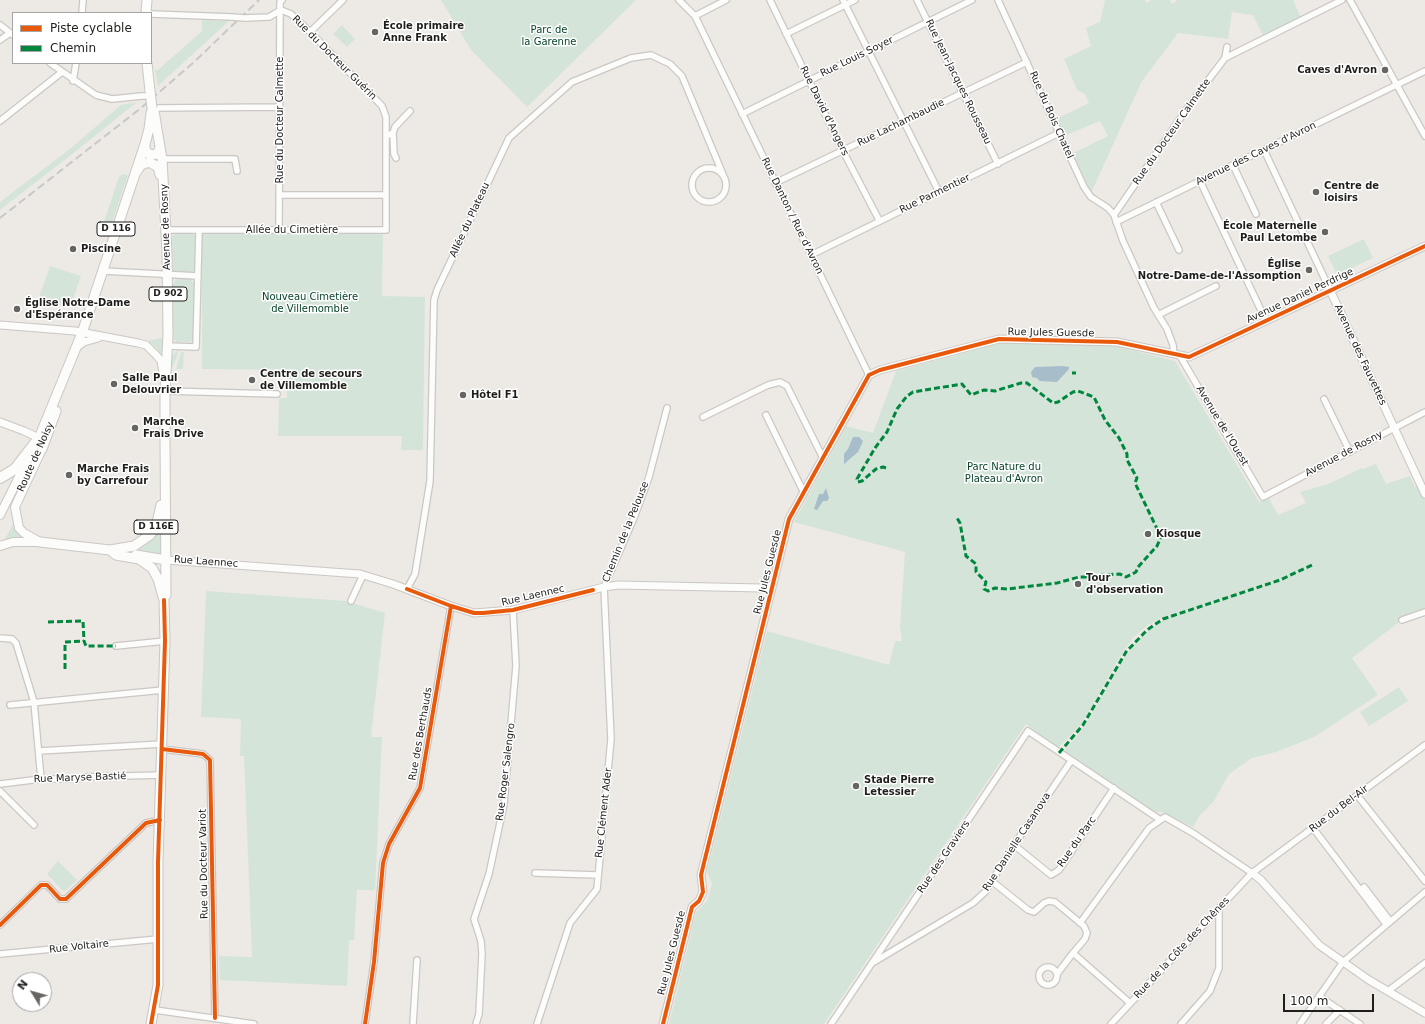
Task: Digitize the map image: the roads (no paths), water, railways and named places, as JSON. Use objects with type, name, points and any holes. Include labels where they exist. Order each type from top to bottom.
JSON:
[{"type":"highway","points":[[1,478],[15,469],[39,438]]},
{"type":"main road","points":[[146,12],[147,0]]},
{"type":"main road","name":"Avenue de Rosny","points":[[147,64],[147,95],[154,112],[162,159],[168,276],[168,346],[165,391],[164,475],[166,560]]},
{"type":"main road","name":"Route de Noisy","points":[[39,438],[82,333],[145,144],[150,125],[152,108]]},
{"type":"main road","points":[[145,144],[145,150],[150,155],[157,154],[160,148]]},
{"type":"main road","name":"D 902","points":[[136,172],[145,162],[154,164],[160,172],[165,198]]},
{"type":"main road","name":"Route de Noisy","points":[[40,542],[24,533],[19,528],[15,507],[42,449],[72,369],[70,362]]},
{"type":"main road","name":"D 116","points":[[0,515],[39,438]]},
{"type":"main road","name":"Rue Laennec","points":[[110,550],[128,547],[141,542],[150,535],[156,527],[161,512],[164,475]]},
{"type":"main road","points":[[0,546],[13,542],[40,542]]},
{"type":"main road","name":"Rue Laennec","points":[[40,542],[110,550],[166,560]]},
{"type":"main road","name":"Rue Laennec","points":[[110,550],[116,555],[139,559],[152,568],[156,576]]},
{"type":"main road","points":[[156,576],[166,560]]},
{"type":"main road","name":"D 902","points":[[164,600],[166,596],[166,560]]},
{"type":"main road","name":"D 902","points":[[151,1024],[155,1010],[158,985],[160,820],[165,641],[164,600],[156,576]]},
{"type":"street","points":[[82,12],[83,0]]},
{"type":"street","name":"Rue du Docteur Calmette","points":[[279,230],[280,2],[282,0]]},
{"type":"street","points":[[310,32],[343,0]]},
{"type":"street","name":"Rue Danton / Rue d'Avron","points":[[679,0],[695,16],[869,375]]},
{"type":"street","points":[[695,16],[726,0]]},
{"type":"street","name":"Rue David d'Angers","points":[[770,0],[843,151],[879,220]]},
{"type":"street","points":[[786,34],[844,2],[856,0]]},
{"type":"street","name":"Rue Jean-Jacques Rousseau","points":[[917,0],[998,164]]},
{"type":"street","name":"Rue Louis Soyer","points":[[742,114],[972,0]]},
{"type":"street","name":"Rue du Bois Chatel","points":[[998,0],[1084,187],[1091,197],[1108,208],[1114,215]]},
{"type":"street","points":[[1225,58],[1342,0]]},
{"type":"street","points":[[1350,0],[1425,136]]},
{"type":"street","points":[[844,2],[939,192]]},
{"type":"street","points":[[152,14],[245,18],[269,17],[281,10]]},
{"type":"street","name":"Rue du Docteur Guérin","points":[[281,10],[291,14],[310,32],[382,106],[386,117],[386,230]]},
{"type":"street","points":[[0,25],[11,34],[0,40]]},
{"type":"street","name":"Rue du Docteur Calmette","points":[[1114,215],[1188,107],[1225,58],[1228,47]]},
{"type":"street","name":"Allée du Plateau","points":[[407,589],[415,574],[430,481],[434,300],[437,290],[509,138],[572,82],[631,58],[651,56],[670,64],[682,76],[724,177]]},
{"type":"street","name":"Rue Lachambaudie","points":[[776,183],[1027,62]]},
{"type":"street","points":[[51,64],[73,81],[101,97],[112,99],[147,95]]},
{"type":"street","points":[[73,81],[76,64]]},
{"type":"street","name":"Avenue des Caves d'Avron","points":[[1116,222],[1425,71]]},
{"type":"street","points":[[0,121],[62,72]]},
{"type":"street","points":[[152,108],[280,107]]},
{"type":"street","points":[[396,158],[394,154],[393,133],[395,127],[410,111]]},
{"type":"street","points":[[386,136],[393,133]]},
{"type":"street","name":"Rue Parmentier","points":[[811,255],[879,220],[998,164],[1059,133]]},
{"type":"street","name":"Avenue des Fauvettes","points":[[1264,150],[1425,494]]},
{"type":"street","points":[[706,168],[716,169],[724,177],[726,188],[720,198],[709,202],[703,201],[695,194],[692,186],[697,173],[706,168],[713,159],[714,153]]},
{"type":"street","points":[[162,159],[235,159],[237,171]]},
{"type":"street","points":[[1233,165],[1256,214]]},
{"type":"street","points":[[1200,181],[1266,320]]},
{"type":"street","points":[[280,195],[386,195]]},
{"type":"street","points":[[1156,202],[1179,250]]},
{"type":"street","points":[[1114,215],[1116,222]]},
{"type":"street","name":"Avenue de l'Ouest","points":[[1116,222],[1177,355],[1263,497]]},
{"type":"street","name":"Allée du Cimetière","points":[[166,230],[386,230]]},
{"type":"street","points":[[168,346],[196,347],[199,230]]},
{"type":"street","name":"Avenue Daniel Perdrige","points":[[1177,355],[1189,357],[1425,246]]},
{"type":"street","points":[[103,271],[168,276],[198,276]]},
{"type":"street","points":[[1158,315],[1216,286]]},
{"type":"street","points":[[0,325],[75,330],[82,333],[138,343],[152,350],[162,364],[165,391],[276,394]]},
{"type":"street","points":[[77,347],[92,338],[104,337]]},
{"type":"street","name":"Rue Jules Guesde","points":[[663,1024],[692,907],[699,901],[703,892],[701,875],[789,519],[869,375],[880,370],[999,339],[1117,342],[1177,355]]},
{"type":"street","points":[[703,417],[768,385],[780,382],[787,386],[823,458]]},
{"type":"street","points":[[1324,399],[1350,452]]},
{"type":"street","name":"Chemin de la Pelouse","points":[[604,586],[634,518],[649,477],[667,408]]},
{"type":"street","name":"Avenue de Rosny","points":[[1263,497],[1425,412]]},
{"type":"street","points":[[766,415],[804,493]]},
{"type":"street","points":[[0,422],[39,438],[42,449]]},
{"type":"street","name":"Rue Laennec","points":[[166,560],[363,574],[474,613],[513,610],[604,586],[762,588],[772,586]]},
{"type":"street","points":[[351,601],[363,574]]},
{"type":"street","name":"Rue Clément Ader","points":[[537,1024],[570,923],[597,889],[611,739],[604,586]]},
{"type":"street","name":"Rue des Berthauds","points":[[365,1024],[374,962],[383,863],[389,844],[420,788],[451,606]]},
{"type":"street","name":"Rue Roger Salengro","points":[[476,1024],[479,1014],[482,954],[481,941],[474,919],[489,874],[504,804],[516,666],[513,610]]},
{"type":"street","points":[[1402,620],[1425,612]]},
{"type":"street","points":[[0,638],[12,639],[16,643],[34,702],[41,779]]},
{"type":"street","points":[[116,646],[165,641]]},
{"type":"street","points":[[10,705],[163,690]]},
{"type":"street","name":"Rue des Graviers","points":[[831,1024],[1028,731],[1070,760]]},
{"type":"street","name":"Rue du Bel-Air","points":[[1252,873],[1425,745]]},
{"type":"street","name":"Rue du Docteur Variot","points":[[39,751],[162,747],[203,754],[210,760],[215,1018]]},
{"type":"street","points":[[1070,760],[1114,788],[1159,820]]},
{"type":"street","name":"Rue Danielle Casanova","points":[[872,963],[973,903],[993,882],[1014,845],[1070,760]]},
{"type":"street","name":"Rue Maryse Bastié","points":[[0,784],[41,779],[78,779],[85,777],[161,775]]},
{"type":"street","name":"Rue du Parc","points":[[1014,845],[1051,875],[1058,870],[1114,788]]},
{"type":"street","points":[[0,791],[34,825]]},
{"type":"street","points":[[1357,795],[1425,881]]},
{"type":"street","points":[[1080,923],[1150,828],[1165,817],[1193,833],[1261,880],[1319,945],[1388,991],[1425,1013]]},
{"type":"street","points":[[0,925],[41,885],[47,885],[60,899],[65,899],[146,823],[160,820]]},
{"type":"street","points":[[1313,828],[1388,922]]},
{"type":"street","points":[[535,873],[598,875]]},
{"type":"street","name":"Rue de la Côte des Chênes","points":[[1111,1024],[1252,873]]},
{"type":"street","points":[[993,882],[1028,910],[1034,912],[1049,901],[1055,902],[1084,926],[1086,933],[1085,939],[1057,974]]},
{"type":"street","points":[[1364,887],[1388,922]]},
{"type":"street","points":[[1300,1024],[1343,962],[1388,922],[1425,892]]},
{"type":"street","points":[[1181,1024],[1210,991],[1219,968],[1219,908]]},
{"type":"street","name":"Rue Voltaire","points":[[0,954],[158,939]]},
{"type":"street","points":[[1074,954],[1130,1004]]},
{"type":"street","points":[[413,1024],[417,960]]},
{"type":"street","points":[[1388,991],[1425,963]]},
{"type":"street","points":[[1319,996],[1360,1024]]},
{"type":"street","points":[[155,1010],[254,1024]]},
{"type":"street","points":[[1326,1024],[1340,1010]]},
{"type":"water","points":[[1035,367],[1069,367],[1069,369],[1057,382],[1040,381],[1037,378],[1032,377],[1031,372]]},
{"type":"water","points":[[853,437],[859,437],[863,441],[858,452],[844,464],[844,454]]},
{"type":"water","points":[[826,488],[829,498],[827,501],[823,501],[817,510],[814,509],[819,494],[823,494]]},
{"type":"railway","points":[[0,218],[141,108],[194,62],[259,0]]},
{"type":"place","name":"École primaire Anne Frank","points":[[375,32]]},
{"type":"place","name":"Caves d'Avron","points":[[1385,70]]},
{"type":"place","name":"Centre de loisirs","points":[[1316,192]]},
{"type":"place","name":"École Maternelle Paul Letombe","points":[[1325,232]]},
{"type":"place","name":"Piscine","points":[[73,249]]},
{"type":"place","name":"Église Notre-Dame-de-l'Assomption","points":[[1309,270]]},
{"type":"place","name":"Église Notre-Dame d'Espérance","points":[[17,309]]},
{"type":"place","name":"Centre de secours de Villemomble","points":[[252,380]]},
{"type":"place","name":"Salle Paul Delouvrier","points":[[114,384]]},
{"type":"place","name":"Hôtel F1","points":[[463,395]]},
{"type":"place","name":"Marche Frais Drive","points":[[135,428]]},
{"type":"place","name":"Marche Frais by Carrefour","points":[[69,475]]},
{"type":"place","name":"Kiosque","points":[[1148,534]]},
{"type":"place","name":"Tour d'observation","points":[[1078,584]]},
{"type":"place","name":"Stade Pierre Letessier","points":[[856,786]]},
{"type":"park label","name":"Parc de la Garenne","points":[[549,36]]},
{"type":"park label","name":"Nouveau Cimetière de Villemomble","points":[[310,302]]},
{"type":"park label","name":"Parc Nature du Plateau d'Avron","points":[[1004,472]]}]
